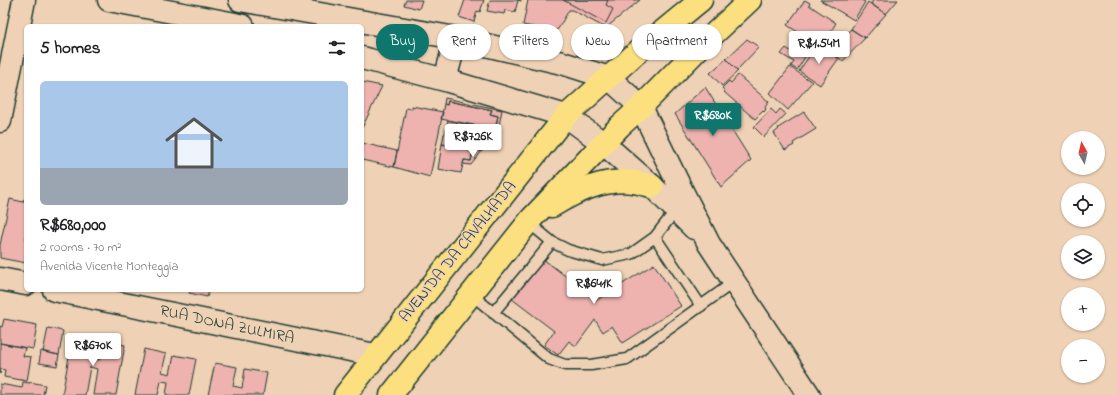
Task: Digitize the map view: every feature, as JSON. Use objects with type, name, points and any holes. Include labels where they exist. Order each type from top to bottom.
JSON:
[{"type":"main road","points":[[0,121],[24,0]]},
{"type":"main road","points":[[109,0],[234,24]]},
{"type":"main road","points":[[240,0],[437,35]]},
{"type":"main road","name":"AVENIDA DA CAVALHADA","points":[[345,395],[375,355],[566,116],[636,54],[701,0]]},
{"type":"main road","points":[[391,395],[529,220],[699,48],[750,0]]},
{"type":"main road","points":[[491,46],[562,63],[609,78],[641,107],[709,244],[808,395]]},
{"type":"main road","points":[[364,59],[445,80],[566,116],[604,143],[652,186],[709,244]]},
{"type":"main road","points":[[445,80],[450,60]]},
{"type":"main road","points":[[529,220],[572,194],[597,184],[621,181],[652,186]]},
{"type":"main road","points":[[0,279],[24,284]]},
{"type":"main road","name":"RUA DONA ZULMIRA","points":[[64,292],[375,355]]},
{"type":"lane","points":[[529,220],[552,242],[568,250],[602,260],[631,254],[655,236],[676,210]]},
{"type":"lane","points":[[655,236],[701,306]]},
{"type":"lane","points":[[493,313],[552,242]]},
{"type":"lane","points":[[470,294],[549,359],[565,365],[591,365],[627,360],[734,282]]},
{"type":"building","points":[[406,0],[422,0],[419,9],[404,5]]},
{"type":"building","points":[[465,0],[484,0],[480,12],[477,11],[474,22],[459,17]]},
{"type":"building","points":[[490,0],[518,0],[515,12],[505,10],[504,14],[487,11]]},
{"type":"building","points":[[528,0],[640,0],[611,24],[598,24],[572,10],[569,10],[561,24],[523,24]]},
{"type":"building","points":[[563,0],[608,0],[606,5],[613,9],[606,23]]},
{"type":"building","points":[[805,0],[810,3],[809,5],[836,23],[828,36],[831,38],[824,49],[787,25]]},
{"type":"building","points":[[820,0],[861,0],[865,2],[854,20]]},
{"type":"building","points":[[873,0],[898,0],[886,14],[871,4]]},
{"type":"building","points":[[868,2],[886,14],[865,38],[851,29]]},
{"type":"building","points":[[851,29],[865,38],[843,61],[829,52]]},
{"type":"building","points":[[747,39],[759,47],[737,70],[726,59]]},
{"type":"building","points":[[798,41],[807,47],[801,55],[805,57],[797,70],[791,66],[794,62],[781,54],[786,48],[792,52]]},
{"type":"building","points":[[817,45],[839,58],[820,85],[799,71]]},
{"type":"building","points":[[726,59],[738,71],[722,86],[710,73]]},
{"type":"building","points":[[790,67],[812,82],[788,110],[770,93]]},
{"type":"building","points":[[738,75],[769,102],[765,107],[766,109],[764,112],[763,111],[755,119],[724,92],[725,91],[722,88],[729,81],[731,83]]},
{"type":"building","points":[[364,82],[382,86],[364,124]]},
{"type":"building","points":[[705,87],[751,160],[721,187],[675,114]]},
{"type":"building","points":[[445,98],[502,110],[498,131],[495,130],[498,116],[490,114],[492,110],[448,101],[447,105],[444,104]]},
{"type":"building","points":[[448,101],[492,110],[490,114],[498,116],[495,130],[441,119],[444,104],[447,105]]},
{"type":"building","points":[[412,106],[443,112],[430,177],[394,167],[406,108],[412,109]]},
{"type":"building","points":[[771,109],[776,114],[780,109],[786,114],[764,137],[754,127]]},
{"type":"building","points":[[804,112],[816,129],[793,143],[794,145],[785,150],[774,133],[779,129],[778,128]]},
{"type":"building","points":[[448,120],[478,126],[473,150],[442,144]]},
{"type":"building","points":[[478,126],[498,131],[482,151],[473,150]]},
{"type":"building","points":[[364,143],[397,151],[394,167],[364,160]]},
{"type":"building","points":[[442,144],[473,150],[471,161],[464,160],[461,173],[438,169]]},
{"type":"building","points":[[473,150],[482,151],[471,165],[463,164],[464,160],[471,161]]},
{"type":"building","points":[[10,199],[23,202],[24,199],[24,263],[0,258],[0,245]]},
{"type":"building","points":[[543,259],[597,300],[654,264],[681,306],[623,343],[612,326],[603,332],[595,320],[576,346],[569,341],[558,355],[544,345],[554,331],[512,299]]},
{"type":"building","points":[[189,292],[208,292],[207,297]]},
{"type":"building","points":[[4,319],[37,325],[33,349],[0,343],[0,326],[2,327]]},
{"type":"building","points":[[48,328],[63,331],[59,355],[43,352]]},
{"type":"building","points":[[73,335],[95,339],[92,358],[100,360],[104,341],[125,345],[116,395],[93,395],[97,369],[90,367],[85,395],[62,395]]},
{"type":"building","points":[[0,343],[25,348],[23,356],[31,357],[27,381],[4,377],[5,370],[1,369],[0,374]]},
{"type":"building","points":[[144,349],[166,354],[162,372],[170,374],[174,355],[196,359],[189,395],[166,395],[168,382],[161,381],[158,395],[135,395]]},
{"type":"building","points":[[41,351],[59,355],[57,366],[39,363]]},
{"type":"building","points":[[215,363],[237,367],[233,386],[242,388],[245,369],[267,373],[263,395],[208,395]]},
{"type":"building","points":[[23,382],[45,385],[43,395],[0,395],[0,384],[22,388]]}]
